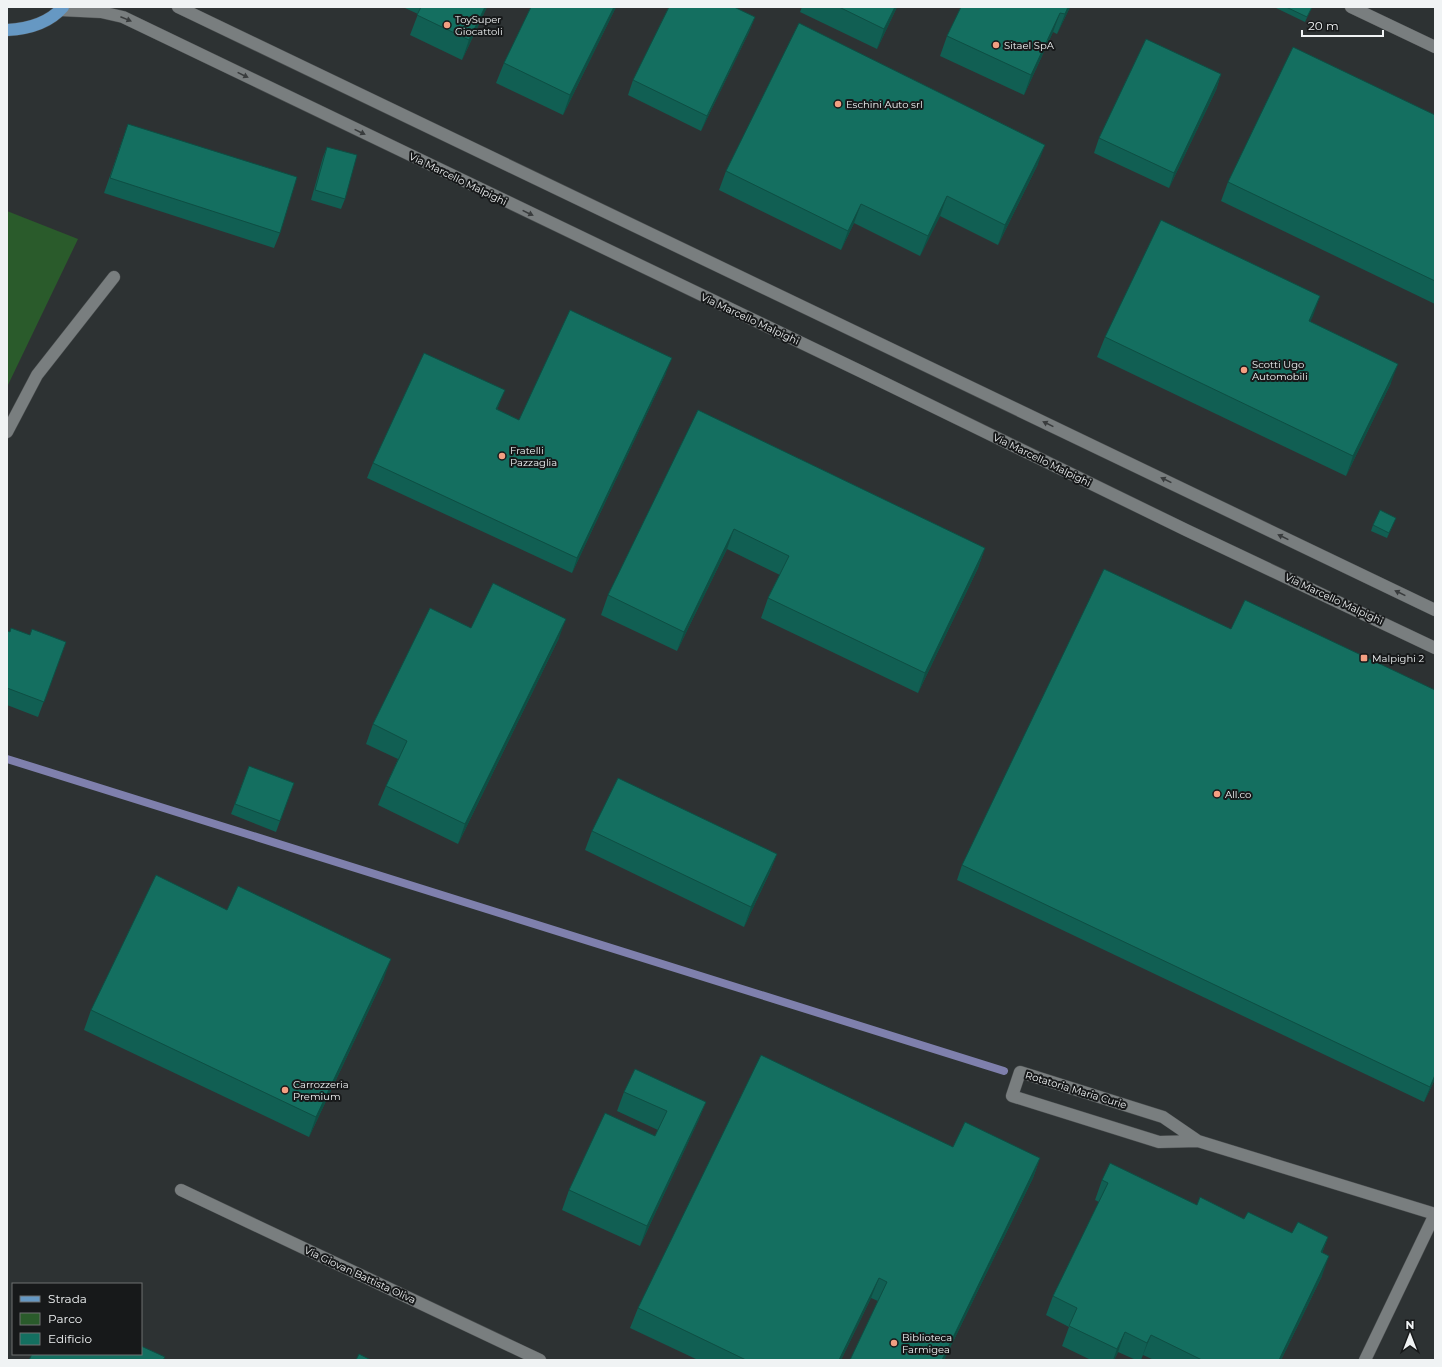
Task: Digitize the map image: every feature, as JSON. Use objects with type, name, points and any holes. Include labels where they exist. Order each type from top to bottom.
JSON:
[{"type":"main road","points":[[7,30],[23,29],[43,22],[62,9]]},
{"type":"street","points":[[178,7],[1435,610]]},
{"type":"street","points":[[1351,7],[1435,47]]},
{"type":"street","name":"Via Marcello Malpighi","points":[[62,9],[101,12],[123,17],[1435,648]]},
{"type":"street","points":[[7,432],[37,375],[114,276]]},
{"type":"street","name":"Rotatoria Maria Curie","points":[[1198,1141],[1158,1142],[1012,1096],[1020,1072],[1163,1117],[1198,1141],[1435,1214]]},
{"type":"street","name":"Via Giovan Battista Oliva","points":[[180,1190],[540,1360]]},
{"type":"street","points":[[1365,1360],[1435,1214]]},
{"type":"green space","points":[[7,211],[78,239],[7,387]]},
{"type":"building","points":[[421,7],[485,7],[469,40],[417,15]]},
{"type":"building","points":[[531,7],[614,7],[570,95],[504,63]]},
{"type":"building","points":[[669,7],[734,7],[755,17],[707,116],[633,80]]},
{"type":"building","points":[[839,7],[895,7],[884,29]]},
{"type":"building","name":"Sitael SpA","points":[[961,7],[1068,7],[1065,14],[1060,13],[1031,75],[947,36]]},
{"type":"building","points":[[1286,7],[1312,7],[1307,17]]},
{"type":"building","name":"Eschini Auto srl","points":[[799,23],[1045,145],[1005,225],[947,196],[928,236],[861,204],[848,231],[726,171]]},
{"type":"building","points":[[1146,39],[1221,74],[1174,173],[1099,138]]},
{"type":"building","points":[[1293,47],[1435,115],[1435,281],[1228,182]]},
{"type":"building","points":[[128,124],[297,177],[280,233],[110,178]]},
{"type":"building","points":[[327,147],[357,155],[345,199],[315,190]]},
{"type":"building","name":"Scotti Ugo Automobili","points":[[1161,220],[1320,296],[1309,321],[1398,364],[1353,456],[1105,337]]},
{"type":"building","name":"Fratelli Pazzaglia","points":[[570,310],[672,358],[577,558],[373,463],[424,353],[505,390],[496,409],[519,420]]},
{"type":"building","points":[[698,410],[985,548],[925,673],[768,598],[789,556],[734,529],[684,632],[608,595]]},
{"type":"building","points":[[1380,510],[1396,518],[1389,533],[1373,525]]},
{"type":"building","name":"All.co","points":[[1104,569],[1231,629],[1245,600],[1435,690],[1435,1075],[1430,1087],[962,865]]},
{"type":"building","points":[[493,583],[566,619],[465,824],[386,786],[407,741],[373,724],[430,608],[471,628]]},
{"type":"building","points":[[11,628],[30,635],[32,629],[66,642],[44,702],[7,688],[7,631],[10,632]]},
{"type":"building","points":[[249,766],[294,783],[280,821],[235,804]]},
{"type":"building","points":[[618,778],[777,854],[751,907],[592,831]]},
{"type":"building","points":[[156,875],[227,910],[238,886],[391,959],[316,1117],[91,1010]]},
{"type":"building","points":[[761,1055],[953,1147],[965,1122],[1040,1158],[942,1360],[850,1360],[887,1282],[879,1278],[839,1360],[746,1360],[638,1308]]},
{"type":"building","points":[[635,1069],[706,1102],[647,1226],[569,1190],[605,1113],[655,1136],[667,1111],[624,1092]]},
{"type":"building","points":[[1110,1163],[1197,1205],[1200,1197],[1244,1219],[1248,1212],[1292,1233],[1298,1222],[1328,1237],[1321,1252],[1329,1256],[1279,1360],[1202,1360],[1151,1335],[1147,1343],[1125,1332],[1117,1349],[1069,1326],[1077,1308],[1053,1296],[1108,1183],[1102,1180]]},
{"type":"building","points":[[142,1346],[165,1357],[163,1360],[29,1360],[32,1355],[142,1355]]},
{"type":"building","points":[[359,1354],[371,1360],[356,1360]]},
{"type":"waterway","points":[[7,759],[1004,1071]]},
{"type":"place","name":"ToySuper Giocattoli","points":[[447,25]]},
{"type":"place","name":"Sitael SpA","points":[[996,45]]},
{"type":"place","name":"Eschini Auto srl","points":[[838,104]]},
{"type":"place","name":"Scotti Ugo Automobili","points":[[1244,370]]},
{"type":"place","name":"Fratelli Pazzaglia","points":[[502,456]]},
{"type":"place","name":"Malpighi 2","points":[[1364,658]]},
{"type":"place","name":"All.co","points":[[1217,794]]},
{"type":"place","name":"Carrozzeria Premium","points":[[285,1090]]},
{"type":"place","name":"Biblioteca Farmigea","points":[[894,1343]]}]
